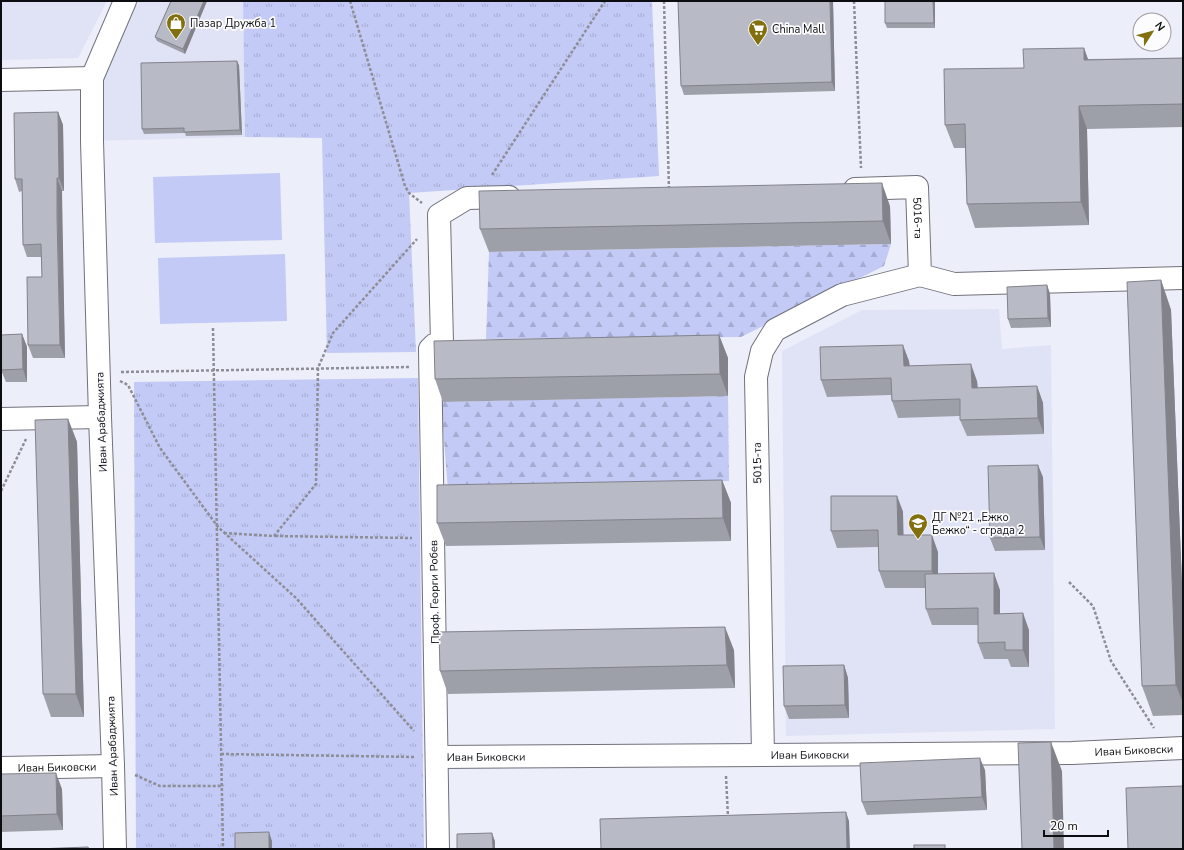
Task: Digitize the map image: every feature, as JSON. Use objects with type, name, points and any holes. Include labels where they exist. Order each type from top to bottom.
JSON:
[{"type":"street","name":"Иван Арабаджията","points":[[115,849],[100,417],[92,141],[92,78],[125,1]]},
{"type":"street","points":[[1,80],[92,78]]},
{"type":"street","name":"5016-та","points":[[839,189],[917,187],[920,275]]},
{"type":"street","points":[[439,215],[467,198],[529,197]]},
{"type":"street","name":"Проф. Георги Робев","points":[[438,849],[430,349],[434,345],[442,343],[439,215]]},
{"type":"street","points":[[920,275],[954,284],[1183,278]]},
{"type":"street","name":"5015-та","points":[[763,755],[756,377],[762,351],[775,330],[842,295],[920,275]]},
{"type":"street","points":[[1,419],[100,417]]},
{"type":"street","name":"Иван Биковски","points":[[437,757],[1072,754],[1176,749]]},
{"type":"street","name":"Иван Биковски","points":[[1,768],[113,766]]},
{"type":"path","points":[[350,1],[405,186],[409,192],[439,215]]},
{"type":"path","points":[[664,1],[669,193]]},
{"type":"path","points":[[854,1],[862,188]]},
{"type":"path","points":[[213,328],[223,849]]},
{"type":"path","points":[[99,372],[430,366]]},
{"type":"path","points":[[274,536],[316,484],[318,368]]},
{"type":"path","points":[[99,372],[128,385],[160,448],[218,527],[296,598],[437,757]]},
{"type":"path","points":[[1,491],[36,418]]},
{"type":"path","points":[[224,533],[274,536],[433,538]]},
{"type":"path","points":[[1069,582],[1093,606],[1111,661],[1176,749]]},
{"type":"path","points":[[221,754],[437,757]]},
{"type":"path","points":[[726,756],[728,818]]},
{"type":"path","points":[[113,766],[160,786],[222,786]]},
{"type":"shaded area","points":[[1,1],[107,1],[78,58],[1,60]]},
{"type":"shaded area","name":"Пазар Дружба 1","points":[[125,1],[243,1],[245,137],[92,141],[92,78]]},
{"type":"shaded area","name":"ДГ №21 „Ежко Бежко“ - сграда 2","points":[[999,309],[1002,349],[1051,345],[1055,729],[786,736],[782,351],[862,310]]},
{"type":"green space","points":[[243,1],[652,1],[659,176],[409,193],[416,352],[327,353],[322,138],[245,137]]},
{"type":"green space","points":[[280,173],[282,240],[155,243],[153,177]]},
{"type":"green space","points":[[891,244],[884,266],[741,337],[486,339],[489,252]]},
{"type":"green space","points":[[285,254],[287,321],[160,324],[158,258]]},
{"type":"green space","points":[[418,378],[424,849],[136,849],[134,382]]},
{"type":"green space","points":[[728,396],[729,481],[448,490],[441,402]]},
{"type":"building","points":[[171,1],[204,1],[183,49],[155,37]]},
{"type":"building","name":"China Mall","points":[[678,1],[830,1],[832,82],[681,86]]},
{"type":"building","points":[[885,1],[933,1],[934,23],[885,23]]},
{"type":"building","points":[[1084,48],[1084,60],[1183,58],[1183,104],[1079,106],[1081,202],[967,204],[965,124],[945,125],[944,69],[1024,68],[1023,49]]},
{"type":"building","points":[[237,61],[240,130],[184,132],[184,128],[142,129],[141,63]]},
{"type":"building","points":[[58,112],[59,178],[57,178],[57,217],[60,345],[28,345],[27,277],[42,277],[41,244],[23,245],[22,179],[15,179],[14,113]]},
{"type":"building","points":[[882,183],[883,221],[480,229],[479,191]]},
{"type":"building","points":[[1161,280],[1176,685],[1142,686],[1127,282]]},
{"type":"building","points":[[1047,285],[1048,318],[1008,319],[1007,287]]},
{"type":"building","points":[[22,334],[23,369],[1,370],[1,335]]},
{"type":"building","points":[[719,335],[720,374],[435,379],[434,341]]},
{"type":"building","points":[[903,345],[904,366],[971,364],[972,388],[1037,386],[1038,418],[960,420],[960,399],[892,401],[891,378],[821,380],[820,347]]},
{"type":"building","points":[[68,419],[76,694],[43,694],[35,420]]},
{"type":"building","points":[[1038,465],[1040,537],[990,538],[988,466]]},
{"type":"building","points":[[722,480],[723,518],[437,523],[437,485]]},
{"type":"building","points":[[831,496],[897,496],[898,535],[932,535],[932,571],[879,571],[878,530],[831,531]]},
{"type":"building","points":[[994,573],[994,614],[1023,613],[1023,650],[1005,650],[1005,642],[978,643],[978,608],[926,609],[925,574]]},
{"type":"building","points":[[725,627],[727,665],[440,671],[439,632]]},
{"type":"building","points":[[844,665],[845,705],[784,706],[783,666]]},
{"type":"building","points":[[1051,742],[1054,849],[1022,849],[1018,743]]},
{"type":"building","points":[[980,758],[982,797],[862,802],[860,763]]},
{"type":"building","points":[[56,773],[57,814],[1,816],[1,774]]},
{"type":"building","points":[[1183,786],[1183,849],[1128,849],[1126,788]]},
{"type":"building","points":[[846,812],[847,849],[601,849],[600,819]]},
{"type":"building","points":[[269,832],[269,849],[235,849],[235,833]]},
{"type":"building","points":[[492,833],[493,849],[457,849],[457,834]]},
{"type":"building","points":[[914,845],[945,845],[945,849],[914,849]]},
{"type":"building","points":[[88,847],[89,849],[36,849]]},
{"type":"place","name":"Пазар Дружба 1","points":[[176,40]]},
{"type":"place","name":"China Mall","points":[[758,46]]},
{"type":"place","name":"ДГ №21 „Ежко Бежко“ - сграда 2","points":[[918,540]]}]
